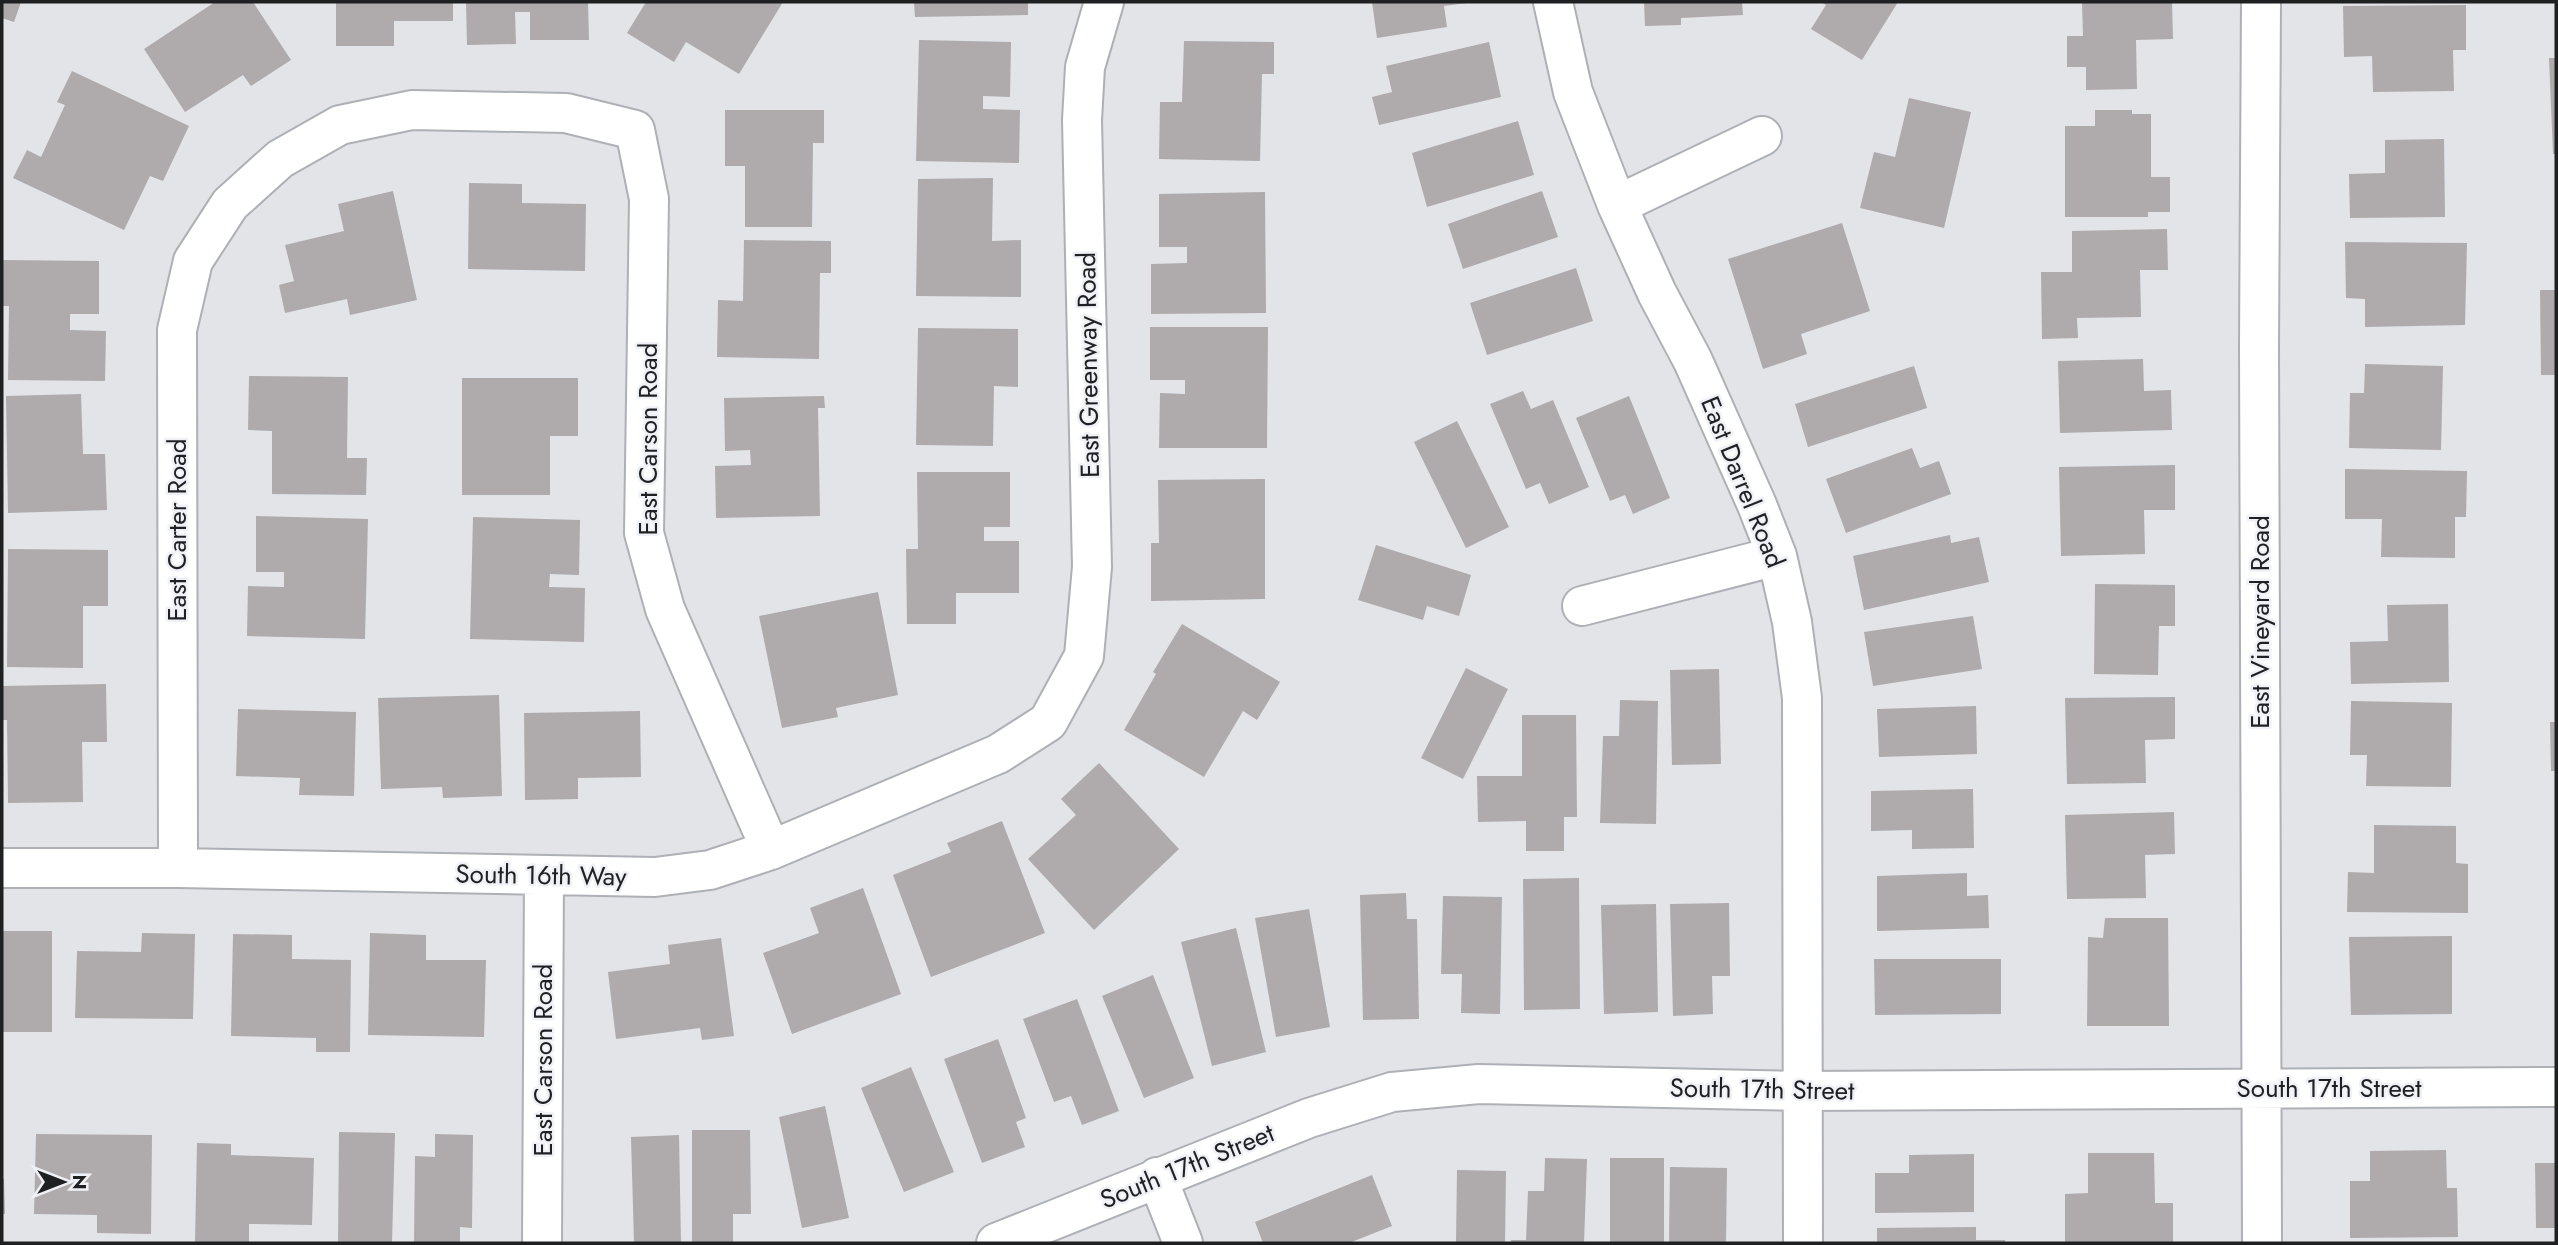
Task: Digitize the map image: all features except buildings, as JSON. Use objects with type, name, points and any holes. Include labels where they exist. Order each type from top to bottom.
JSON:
[{"type":"street","name":"East Greenway Road","points":[[1048,722],[1084,656],[1092,567],[1082,120],[1085,67],[1104,2]]},
{"type":"street","name":"East Darrel Road","points":[[1553,2],[1573,92],[1617,205],[1657,293],[1698,373],[1757,505],[1777,556],[1791,622],[1802,698],[1803,1243]]},
{"type":"street","name":"East Vineyard Road","points":[[2261,2],[2259,361],[2263,1243]]},
{"type":"street","name":"East Carter Road","points":[[178,868],[177,330],[193,261],[230,204],[280,159],[340,125],[412,110],[566,113],[635,130]]},
{"type":"street","name":"East Carson Road","points":[[635,130],[649,199],[644,533],[665,609],[771,850]]},
{"type":"street","points":[[1617,205],[1762,136]]},
{"type":"street","points":[[1582,606],[1777,556]]},
{"type":"street","name":"South 16th Way","points":[[2,868],[178,868],[544,876],[669,875],[710,870],[771,850],[998,754],[1048,722]]},
{"type":"street","name":"East Carson Road","points":[[542,1243],[544,876]]},
{"type":"street","name":"South 17th Street","points":[[996,1243],[1309,1118],[1392,1092],[1479,1084],[1802,1091],[2556,1087]]},
{"type":"street","points":[[1157,1177],[1183,1243]]}]
